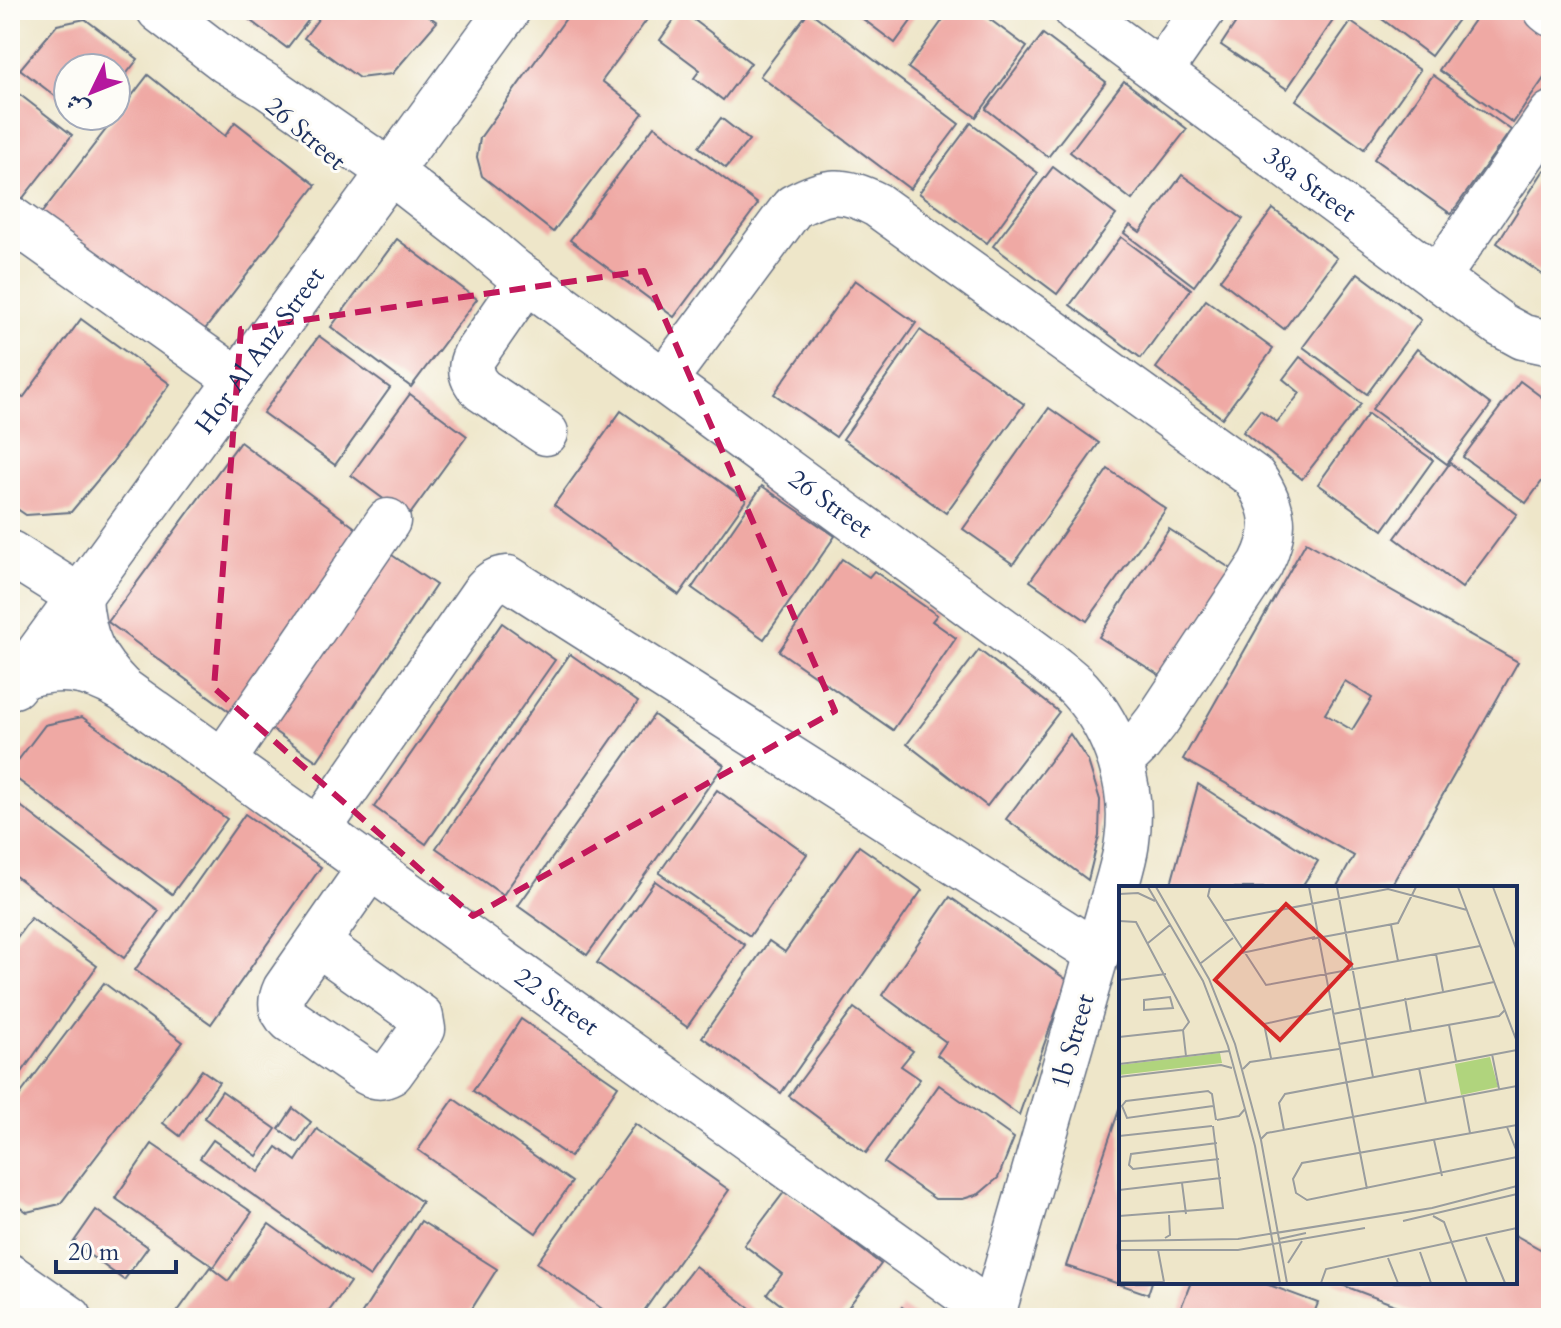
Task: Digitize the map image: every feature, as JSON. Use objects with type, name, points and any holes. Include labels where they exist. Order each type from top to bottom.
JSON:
[{"type":"street","name":"26 Street","points":[[159,10],[227,62],[268,87],[383,181],[470,233],[520,276],[1047,662],[1080,689],[1105,723],[1121,762]]},
{"type":"street","name":"Hor Al Anz Street","points":[[15,684],[508,10]]},
{"type":"street","name":"38a Street","points":[[1076,10],[1501,325],[1523,337],[1551,343]]},
{"type":"street","points":[[1160,72],[1203,10]]},
{"type":"street","points":[[1546,10],[1551,14]]},
{"type":"street","points":[[1437,278],[1551,114]]},
{"type":"street","points":[[664,381],[793,207],[812,196],[834,192],[857,195],[877,205],[1254,477],[1271,509],[1273,528],[1269,547],[1261,564],[1157,721],[1121,762]]},
{"type":"street","points":[[10,218],[238,380]]},
{"type":"street","points":[[520,276],[475,355],[471,374],[482,390],[546,433]]},
{"type":"street","points":[[223,761],[388,521]]},
{"type":"street","points":[[10,553],[72,608]]},
{"type":"street","points":[[10,573],[72,608]]},
{"type":"street","points":[[318,830],[485,590],[491,583],[508,578],[1097,953]]},
{"type":"street","name":"22 Street","points":[[72,608],[81,618],[91,648],[107,674],[122,689]]},
{"type":"street","name":"22 Street","points":[[15,684],[41,671],[62,669],[104,678],[122,689],[992,1316]]},
{"type":"street","name":"1b Street","points":[[992,1316],[1128,839],[1129,800],[1121,762]]},
{"type":"street","points":[[317,943],[370,867]]},
{"type":"street","points":[[10,1276],[70,1318]]},
{"type":"highlighted area","points":[[644,271],[835,711],[473,916],[214,688],[241,329]]},
{"type":"building","points":[[236,10],[316,10],[287,48]]},
{"type":"building","points":[[325,10],[420,10],[437,22],[392,74],[359,78],[304,38]]},
{"type":"building","points":[[572,10],[654,10],[602,81],[643,113],[553,232],[482,176],[477,157],[480,138]]},
{"type":"building","points":[[681,10],[751,63],[723,100],[694,78],[700,70],[660,40]]},
{"type":"building","points":[[851,10],[919,10],[895,43]]},
{"type":"building","points":[[950,10],[977,10],[1027,47],[976,117],[908,68]]},
{"type":"building","points":[[1244,10],[1340,10],[1287,89],[1221,45]]},
{"type":"building","points":[[1370,10],[1465,10],[1431,56]]},
{"type":"building","points":[[1481,10],[1525,10],[1551,28],[1551,68],[1513,123],[1439,70]]},
{"type":"building","points":[[809,11],[959,124],[910,189],[760,76]]},
{"type":"building","points":[[85,19],[129,52],[52,52],[52,94],[20,69],[57,25]]},
{"type":"building","points":[[1351,22],[1420,70],[1364,149],[1296,100]]},
{"type":"building","points":[[1043,34],[1106,82],[1048,157],[986,109]]},
{"type":"building","points":[[148,75],[225,136],[235,122],[316,185],[196,341],[37,219],[104,132],[132,132],[132,96]]},
{"type":"building","points":[[1433,75],[1511,130],[1451,214],[1374,159]]},
{"type":"building","points":[[1124,81],[1187,129],[1132,200],[1070,152]]},
{"type":"building","points":[[10,87],[52,120],[52,132],[72,135],[19,203],[10,196]]},
{"type":"building","points":[[721,118],[749,140],[726,168],[699,147]]},
{"type":"building","points":[[971,123],[1038,173],[987,243],[919,193]]},
{"type":"building","points":[[654,126],[758,204],[674,317],[570,240]]},
{"type":"building","points":[[1053,167],[1116,215],[1057,294],[993,246]]},
{"type":"building","points":[[1544,170],[1551,174],[1551,277],[1546,277],[1497,243]]},
{"type":"building","points":[[1182,175],[1243,219],[1194,286],[1124,233],[1130,225],[1140,232]]},
{"type":"building","points":[[1273,209],[1337,258],[1284,329],[1220,280]]},
{"type":"building","points":[[1121,237],[1191,289],[1141,358],[1070,305]]},
{"type":"building","points":[[397,239],[477,299],[411,387],[331,327]]},
{"type":"building","points":[[1358,273],[1421,320],[1367,394],[1303,347]]},
{"type":"building","points":[[855,280],[916,323],[836,437],[774,394]]},
{"type":"building","points":[[1206,300],[1273,349],[1222,418],[1156,368]]},
{"type":"building","points":[[81,319],[170,384],[112,463],[71,512],[26,515],[10,504],[10,388],[23,398]]},
{"type":"building","points":[[920,330],[1024,404],[946,513],[843,439]]},
{"type":"building","points":[[319,336],[390,388],[335,465],[263,413]]},
{"type":"building","points":[[1417,349],[1491,405],[1447,464],[1372,409]]},
{"type":"building","points":[[1300,357],[1361,404],[1302,479],[1243,432],[1260,410],[1277,422],[1300,393],[1283,379]]},
{"type":"building","points":[[1520,381],[1551,404],[1551,469],[1526,503],[1463,457]]},
{"type":"building","points":[[410,394],[467,436],[408,517],[351,475]]},
{"type":"building","points":[[1049,408],[1099,443],[1013,564],[963,529]]},
{"type":"building","points":[[621,411],[746,500],[679,595],[554,505]]},
{"type":"building","points":[[1368,414],[1433,460],[1383,530],[1318,484]]},
{"type":"building","points":[[240,442],[373,541],[241,720],[108,622]]},
{"type":"building","points":[[1450,463],[1517,514],[1462,588],[1395,538]]},
{"type":"building","points":[[1108,469],[1166,509],[1087,621],[1030,581]]},
{"type":"building","points":[[762,486],[835,536],[764,639],[692,588]]},
{"type":"building","points":[[1169,529],[1233,570],[1164,678],[1099,637]]},
{"type":"building","points":[[1306,542],[1518,662],[1391,886],[1337,886],[1354,856],[1183,759]],"holes":[[[1345,681],[1372,698],[1352,730],[1325,714]]]},
{"type":"building","points":[[383,549],[436,585],[317,761],[264,724]]},
{"type":"building","points":[[842,559],[869,577],[874,571],[937,615],[932,621],[956,638],[893,730],[779,651]]},
{"type":"building","points":[[502,623],[555,660],[426,844],[374,807]]},
{"type":"building","points":[[979,650],[1059,712],[987,806],[907,744]]},
{"type":"building","points":[[570,654],[638,702],[503,895],[436,848]]},
{"type":"building","points":[[654,715],[724,765],[587,955],[518,906]]},
{"type":"building","points":[[82,717],[227,819],[172,894],[10,774],[45,725]]},
{"type":"building","points":[[1070,734],[1088,761],[1100,800],[1099,836],[1088,880],[1006,819]]},
{"type":"building","points":[[1198,784],[1318,861],[1302,886],[1171,886]]},
{"type":"building","points":[[717,790],[807,854],[750,936],[659,873]]},
{"type":"building","points":[[10,798],[159,911],[124,958],[10,872]]},
{"type":"building","points":[[245,814],[321,867],[211,1024],[135,970]]},
{"type":"building","points":[[859,846],[922,890],[781,1093],[702,1037],[769,941],[785,952]]},
{"type":"building","points":[[655,881],[745,945],[687,1027],[597,963]]},
{"type":"building","points":[[950,897],[1067,980],[1019,1115],[937,1055],[946,1042],[882,995]]},
{"type":"building","points":[[31,918],[97,966],[10,1089],[10,947]]},
{"type":"building","points":[[104,983],[183,1042],[60,1204],[27,1212],[10,1200],[10,1108]]},
{"type":"building","points":[[854,1008],[913,1051],[901,1066],[920,1079],[866,1153],[789,1096]]},
{"type":"building","points":[[521,1019],[618,1086],[570,1157],[473,1091]]},
{"type":"building","points":[[202,1070],[219,1082],[180,1136],[163,1123]]},
{"type":"building","points":[[939,1085],[1014,1138],[998,1178],[979,1194],[963,1199],[935,1199],[884,1163]]},
{"type":"building","points":[[222,1091],[276,1129],[257,1156],[204,1118]]},
{"type":"building","points":[[454,1099],[572,1182],[536,1233],[418,1150]]},
{"type":"building","points":[[293,1108],[311,1122],[297,1142],[279,1129]]},
{"type":"building","points":[[1119,1110],[1119,1284],[1151,1284],[1148,1294],[1066,1266]]},
{"type":"building","points":[[635,1124],[729,1190],[639,1318],[615,1318],[537,1263]]},
{"type":"building","points":[[317,1129],[422,1202],[370,1277],[200,1158],[213,1140],[259,1172],[277,1147],[296,1161]]},
{"type":"building","points":[[152,1144],[252,1212],[214,1267],[115,1198]]},
{"type":"building","points":[[785,1191],[881,1264],[840,1318],[798,1318],[767,1294],[782,1274],[744,1245]]},
{"type":"building","points":[[96,1210],[148,1247],[124,1280],[73,1243]]},
{"type":"building","points":[[421,1221],[497,1269],[466,1318],[359,1318]]},
{"type":"building","points":[[269,1224],[350,1282],[324,1318],[173,1318],[210,1267],[228,1281]]},
{"type":"building","points":[[1517,1236],[1551,1255],[1551,1318],[1424,1316],[1339,1284],[1517,1284]]},
{"type":"building","points":[[695,1266],[763,1318],[655,1318]]},
{"type":"building","points":[[1190,1284],[1266,1284],[1318,1303],[1312,1318],[1177,1318]]},
{"type":"building","points":[[902,1307],[917,1318],[894,1318]]}]
